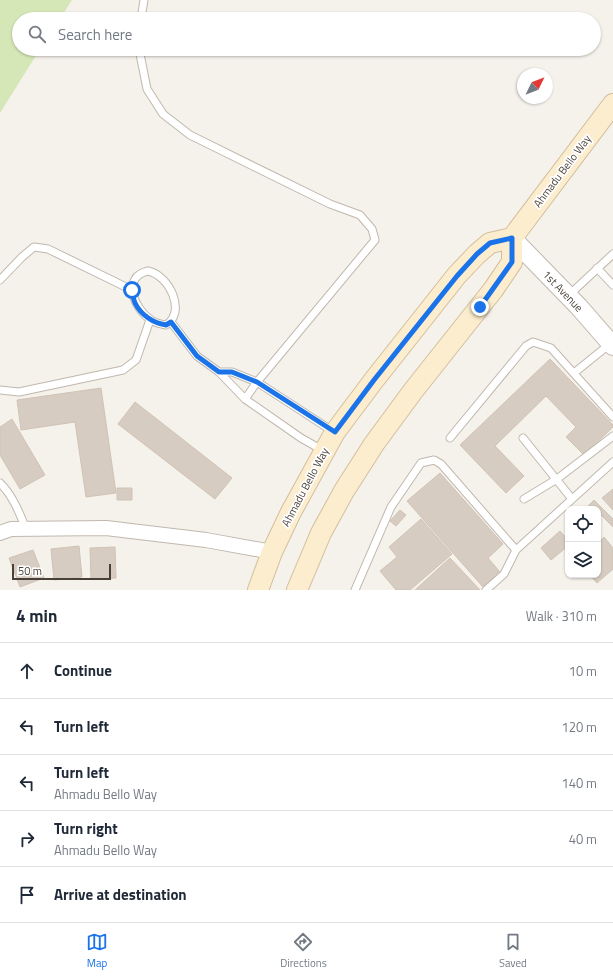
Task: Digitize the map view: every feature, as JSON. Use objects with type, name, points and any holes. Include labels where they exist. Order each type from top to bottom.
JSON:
[{"type":"main road","name":"Ahmadu Bello Way","points":[[258,590],[272,552],[291,512],[335,432],[447,288],[477,254],[490,243],[512,238],[613,104]]},
{"type":"main road","points":[[297,590],[322,533],[344,491],[374,444],[413,391],[494,290],[512,262],[512,238]]},
{"type":"street","name":"1st Avenue","points":[[512,238],[568,296],[612,345]]},
{"type":"street","points":[[0,534],[11,529],[106,528],[206,540],[272,552]]},
{"type":"lane","points":[[142,12],[144,0]]},
{"type":"lane","points":[[140,56],[147,89],[163,114],[190,135],[330,204],[360,215],[372,229],[375,240],[257,382],[245,399]]},
{"type":"lane","points":[[0,280],[34,247],[48,249],[132,290]]},
{"type":"lane","points":[[568,296],[613,254]]},
{"type":"lane","points":[[597,268],[613,285]]},
{"type":"lane","points":[[148,271],[156,272],[163,278],[171,290],[174,300],[176,309],[171,322],[166,325],[158,324],[150,320],[142,313],[135,302],[132,290],[135,279],[142,273],[148,271]]},
{"type":"lane","points":[[0,390],[19,392],[123,370],[136,360],[150,320]]},
{"type":"lane","points":[[171,322],[197,356],[219,372],[245,399],[324,452]]},
{"type":"lane","points":[[450,438],[529,344],[533,342],[552,348],[613,416]]},
{"type":"lane","points":[[574,373],[612,345]]},
{"type":"lane","points":[[219,372],[232,372],[257,382],[335,432]]},
{"type":"lane","points":[[524,499],[557,480],[613,436]]},
{"type":"lane","points":[[523,438],[572,499]]},
{"type":"lane","points":[[355,590],[391,507],[421,463],[428,460],[434,460],[442,464],[516,550]]},
{"type":"lane","points":[[486,590],[504,574],[516,550],[613,462]]},
{"type":"lane","points":[[0,483],[8,490],[26,529]]},
{"type":"green space","points":[[0,0],[72,0],[64,12],[12,12],[12,56],[36,56],[0,113]]},
{"type":"building","points":[[550,359],[613,425],[613,427],[584,455],[566,437],[576,427],[546,396],[495,446],[524,476],[506,493],[460,445]]},
{"type":"building","points":[[101,388],[116,493],[86,497],[75,422],[21,430],[17,400]]},
{"type":"building","points":[[135,402],[232,478],[215,499],[118,424]]},
{"type":"building","points":[[12,419],[45,475],[20,489],[0,455],[0,427]]},
{"type":"building","points":[[440,473],[503,544],[488,558],[500,572],[483,587],[407,501]]},
{"type":"building","points":[[117,488],[132,488],[132,500],[117,500]]},
{"type":"building","points":[[613,489],[613,510],[602,498]]},
{"type":"building","points":[[594,500],[600,506],[588,506]]},
{"type":"building","points":[[601,507],[613,519],[613,527],[601,515]]},
{"type":"building","points":[[400,510],[406,515],[396,526],[390,521]]},
{"type":"building","points":[[421,519],[452,554],[410,590],[396,590],[380,571],[397,557],[389,547]]},
{"type":"building","points":[[560,531],[565,537],[565,548],[551,560],[541,548]]},
{"type":"building","points":[[604,537],[613,548],[613,569],[597,583],[593,578],[601,578],[601,540]]},
{"type":"building","points":[[79,546],[82,577],[54,580],[51,549]]},
{"type":"building","points":[[115,547],[116,578],[91,579],[90,548]]},
{"type":"building","points":[[33,550],[44,578],[20,587],[9,558]]},
{"type":"building","points":[[450,558],[480,590],[415,590]]},
{"type":"route","points":[[132,290],[135,302],[142,313],[150,320],[158,324],[166,325],[171,322],[197,356],[219,372],[232,372],[257,382],[335,432],[374,380],[457,276],[477,254],[490,243],[512,238],[512,262],[494,290],[480,307]]}]
